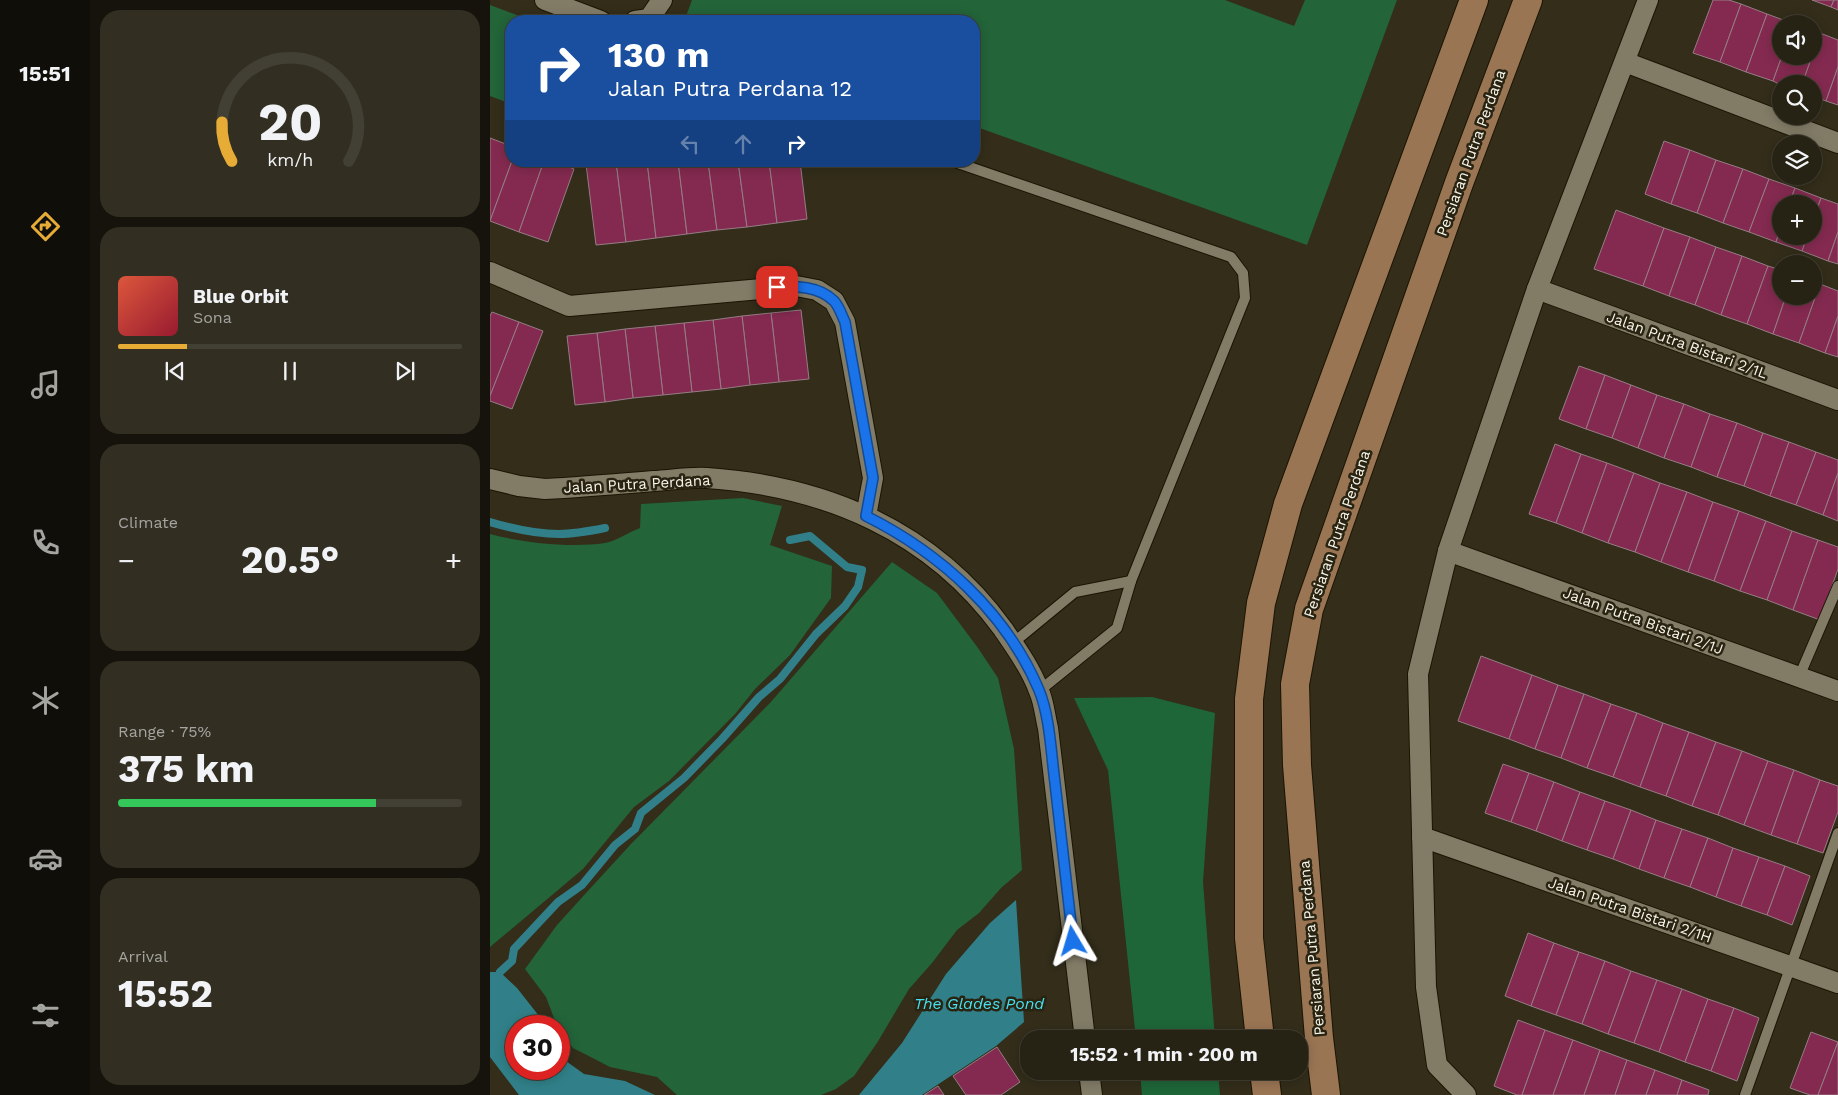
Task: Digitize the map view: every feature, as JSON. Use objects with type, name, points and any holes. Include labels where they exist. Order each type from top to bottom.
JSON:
[{"type":"main road","points":[[1259,1030],[1249,938],[1249,699],[1261,603],[1288,504],[1474,0]]},
{"type":"main road","name":"Persiaran Putra Perdana","points":[[1326,1095],[1319,1038],[1297,765],[1295,684],[1309,609],[1459,183],[1528,0]]},
{"type":"main road","points":[[1265,1080],[1267,1095]]},
{"type":"street","points":[[545,0],[585,15]]},
{"type":"street","points":[[652,15],[662,0]]},
{"type":"street","points":[[1466,1095],[1437,1064],[1426,987],[1418,674],[1448,551],[1537,289],[1648,0]]},
{"type":"street","points":[[1625,62],[1838,143]]},
{"type":"street","points":[[490,272],[569,306],[796,286],[817,290],[834,301],[845,322],[873,478],[866,516]]},
{"type":"street","name":"Jalan Putra Bistari 2/1L","points":[[1537,289],[1838,400]]},
{"type":"street","name":"Jalan Putra Perdana","points":[[490,479],[519,486],[544,489],[704,478],[744,481],[789,489],[866,516],[894,530],[945,565],[994,616],[1013,643],[1039,691],[1048,728],[1084,1030]]},
{"type":"street","name":"Jalan Putra Bistari 2/1J","points":[[1448,551],[1838,691]]},
{"type":"street","name":"Jalan Putra Bistari 2/1H","points":[[1422,837],[1838,983]]},
{"type":"street","points":[[1091,1080],[1092,1095]]},
{"type":"lane","points":[[969,167],[1231,257],[1243,273],[1245,298],[1131,581],[1117,628],[1039,691]]},
{"type":"lane","points":[[1013,643],[1075,592],[1131,581]]},
{"type":"lane","points":[[1799,677],[1838,586]]},
{"type":"lane","points":[[1746,1095],[1838,834]]},
{"type":"green space","points":[[692,0],[1225,0],[1294,26],[1305,0],[1397,0],[1307,245],[980,128],[980,15],[686,15]]},
{"type":"green space","points":[[490,5],[517,15],[505,15],[505,102],[490,96]]},
{"type":"green space","points":[[743,498],[782,506],[770,545],[832,566],[831,598],[790,655],[755,689],[735,714],[669,781],[634,807],[583,869],[490,947],[490,534],[547,544],[577,545],[605,543],[640,528],[641,504]]},
{"type":"green space","points":[[892,562],[937,593],[998,678],[1014,749],[1022,870],[1001,888],[979,913],[957,930],[909,989],[877,1043],[854,1076],[836,1089],[821,1095],[677,1095],[657,1077],[610,1067],[573,1048],[570,1044],[570,1015],[553,1015],[546,997],[525,969],[557,925],[631,844],[770,703]]},
{"type":"green space","points":[[1152,697],[1215,713],[1203,882],[1214,1030],[1135,1030],[1108,770],[1074,698]]},
{"type":"green space","points":[[1141,1080],[1219,1080],[1220,1095],[1142,1095]]},
{"type":"water","name":"The Glades Pond","points":[[1016,900],[1024,1022],[996,1046],[922,1095],[859,1095],[902,1043],[946,974],[990,923]]},
{"type":"water","points":[[490,972],[500,972],[517,988],[538,1015],[505,1015],[505,1077],[490,1057]]},
{"type":"water","points":[[570,1064],[584,1074],[625,1081],[655,1095],[519,1095],[508,1080],[570,1080]]},
{"type":"building","points":[[1713,0],[1729,0],[1741,4],[1720,62],[1693,53]]},
{"type":"building","points":[[1812,0],[1834,0],[1831,7]]},
{"type":"building","points":[[1834,0],[1838,0],[1838,10],[1831,7]]},
{"type":"building","points":[[1741,4],[1767,14],[1746,72],[1720,62]]},
{"type":"building","points":[[1767,14],[1772,16],[1772,65],[1779,65],[1775,75],[1772,75],[1772,81],[1746,72]]},
{"type":"building","points":[[1822,34],[1838,40],[1838,67],[1826,101],[1822,99],[1822,75],[1805,75],[1809,65],[1822,65]]},
{"type":"building","points":[[1779,65],[1809,65],[1805,75],[1775,75]]},
{"type":"building","points":[[1838,67],[1838,105],[1826,101]]},
{"type":"building","points":[[490,138],[505,144],[505,167],[510,167],[490,221]]},
{"type":"building","points":[[1664,141],[1690,150],[1671,204],[1645,194]]},
{"type":"building","points":[[1690,150],[1716,160],[1697,213],[1671,204]]},
{"type":"building","points":[[1716,160],[1743,169],[1723,223],[1697,213]]},
{"type":"building","points":[[510,167],[542,167],[519,232],[490,221]]},
{"type":"building","points":[[542,167],[569,167],[574,169],[548,242],[519,232]]},
{"type":"building","points":[[586,167],[617,167],[626,242],[596,245]]},
{"type":"building","points":[[617,167],[648,167],[656,238],[626,242]]},
{"type":"building","points":[[648,167],[679,167],[687,234],[656,238]]},
{"type":"building","points":[[679,167],[709,167],[717,230],[687,234]]},
{"type":"building","points":[[709,167],[739,167],[747,227],[717,230]]},
{"type":"building","points":[[739,167],[770,167],[777,223],[747,227]]},
{"type":"building","points":[[770,167],[801,167],[807,219],[777,223]]},
{"type":"building","points":[[1743,169],[1769,179],[1749,232],[1723,223]]},
{"type":"building","points":[[1769,179],[1772,180],[1772,185],[1786,185],[1795,188],[1792,195],[1772,195],[1772,241],[1749,232]]},
{"type":"building","points":[[1795,188],[1813,195],[1792,195]]},
{"type":"building","points":[[1822,198],[1838,204],[1838,232],[1828,261],[1822,259],[1822,255],[1812,255],[1802,251],[1804,245],[1822,245]]},
{"type":"building","points":[[1616,210],[1664,228],[1643,286],[1594,269]]},
{"type":"building","points":[[1664,228],[1690,237],[1669,296],[1643,286]]},
{"type":"building","points":[[1838,232],[1838,264],[1828,261]]},
{"type":"building","points":[[1690,237],[1716,247],[1695,305],[1669,296]]},
{"type":"building","points":[[1785,245],[1804,245],[1802,251]]},
{"type":"building","points":[[1716,247],[1742,256],[1721,315],[1695,305]]},
{"type":"building","points":[[1742,256],[1768,266],[1747,324],[1721,315]]},
{"type":"building","points":[[1768,266],[1772,267],[1772,305],[1783,305],[1773,334],[1747,324]]},
{"type":"building","points":[[1822,285],[1838,291],[1838,316],[1825,353],[1799,343],[1813,305],[1822,305]]},
{"type":"building","points":[[1783,305],[1813,305],[1799,343],[1773,334]]},
{"type":"building","points":[[801,310],[809,379],[779,382],[771,313]]},
{"type":"building","points":[[492,312],[519,322],[490,396],[490,316]]},
{"type":"building","points":[[771,313],[779,382],[750,385],[742,316]]},
{"type":"building","points":[[742,316],[750,385],[721,389],[713,320]]},
{"type":"building","points":[[1838,316],[1838,357],[1825,353]]},
{"type":"building","points":[[713,320],[721,389],[692,392],[684,323]]},
{"type":"building","points":[[519,322],[543,331],[512,409],[490,401],[490,396]]},
{"type":"building","points":[[684,323],[692,392],[663,395],[655,326]]},
{"type":"building","points":[[655,326],[663,395],[633,398],[625,329]]},
{"type":"building","points":[[625,329],[633,398],[605,402],[597,333]]},
{"type":"building","points":[[597,333],[605,402],[575,405],[567,336]]},
{"type":"building","points":[[1579,366],[1605,375],[1586,429],[1559,419]]},
{"type":"building","points":[[1605,375],[1631,385],[1612,438],[1586,429]]},
{"type":"building","points":[[1631,385],[1657,395],[1638,448],[1612,438]]},
{"type":"building","points":[[1657,395],[1684,404],[1664,458],[1638,448]]},
{"type":"building","points":[[1684,404],[1710,414],[1691,467],[1664,458]]},
{"type":"building","points":[[1710,414],[1737,423],[1717,477],[1691,467]]},
{"type":"building","points":[[1737,423],[1763,433],[1744,486],[1717,477]]},
{"type":"building","points":[[1763,433],[1789,442],[1770,496],[1744,486]]},
{"type":"building","points":[[1789,442],[1816,452],[1796,505],[1770,496]]},
{"type":"building","points":[[1555,444],[1581,454],[1556,523],[1529,514]]},
{"type":"building","points":[[1816,452],[1838,460],[1838,473],[1823,515],[1796,505]]},
{"type":"building","points":[[1581,454],[1607,463],[1582,533],[1556,523]]},
{"type":"building","points":[[1607,463],[1634,473],[1608,543],[1582,533]]},
{"type":"building","points":[[1634,473],[1660,483],[1635,552],[1608,543]]},
{"type":"building","points":[[1838,473],[1838,521],[1823,515]]},
{"type":"building","points":[[1660,483],[1687,492],[1661,562],[1635,552]]},
{"type":"building","points":[[1687,492],[1713,502],[1688,572],[1661,562]]},
{"type":"building","points":[[1713,502],[1739,511],[1714,581],[1688,572]]},
{"type":"building","points":[[1739,511],[1766,521],[1740,591],[1714,581]]},
{"type":"building","points":[[1766,521],[1792,531],[1767,600],[1740,591]]},
{"type":"building","points":[[1792,531],[1818,540],[1793,610],[1767,600]]},
{"type":"building","points":[[1818,540],[1838,547],[1838,569],[1820,620],[1793,610]]},
{"type":"building","points":[[1481,656],[1532,675],[1509,739],[1458,721]]},
{"type":"building","points":[[1532,675],[1558,685],[1535,749],[1509,739]]},
{"type":"building","points":[[1558,685],[1584,694],[1561,758],[1535,749]]},
{"type":"building","points":[[1584,694],[1611,704],[1587,768],[1561,758]]},
{"type":"building","points":[[1611,704],[1637,713],[1613,777],[1587,768]]},
{"type":"building","points":[[1637,713],[1663,723],[1640,787],[1613,777]]},
{"type":"building","points":[[1663,723],[1689,732],[1666,796],[1640,787]]},
{"type":"building","points":[[1689,732],[1716,742],[1692,806],[1666,796]]},
{"type":"building","points":[[1716,742],[1742,751],[1718,815],[1692,806]]},
{"type":"building","points":[[1742,751],[1768,761],[1744,825],[1718,815]]},
{"type":"building","points":[[1768,761],[1794,770],[1771,835],[1744,825]]},
{"type":"building","points":[[1503,764],[1529,773],[1511,822],[1485,813]]},
{"type":"building","points":[[1794,770],[1820,780],[1797,844],[1771,835]]},
{"type":"building","points":[[1529,773],[1554,782],[1536,831],[1511,822]]},
{"type":"building","points":[[1820,780],[1838,786],[1838,812],[1823,853],[1797,844]]},
{"type":"building","points":[[1554,782],[1580,792],[1562,841],[1536,831]]},
{"type":"building","points":[[1580,792],[1605,801],[1587,850],[1562,841]]},
{"type":"building","points":[[1605,801],[1631,810],[1613,859],[1587,850]]},
{"type":"building","points":[[1631,810],[1656,820],[1639,869],[1613,859]]},
{"type":"building","points":[[1656,820],[1682,829],[1664,878],[1639,869]]},
{"type":"building","points":[[1682,829],[1708,838],[1690,887],[1664,878]]},
{"type":"building","points":[[1708,838],[1733,848],[1716,897],[1690,887]]},
{"type":"building","points":[[1733,848],[1759,857],[1741,906],[1716,897]]},
{"type":"building","points":[[1759,857],[1785,866],[1767,915],[1741,906]]},
{"type":"building","points":[[1785,866],[1810,876],[1792,925],[1767,915]]},
{"type":"building","points":[[1528,933],[1554,943],[1531,1006],[1505,996]]},
{"type":"building","points":[[1554,943],[1579,952],[1556,1015],[1531,1006]]},
{"type":"building","points":[[1579,952],[1605,961],[1582,1024],[1556,1015]]},
{"type":"building","points":[[1605,961],[1631,971],[1608,1034],[1582,1024]]},
{"type":"building","points":[[1631,971],[1657,980],[1634,1043],[1608,1034]]},
{"type":"building","points":[[1657,980],[1682,989],[1659,1052],[1634,1043]]},
{"type":"building","points":[[1682,989],[1708,999],[1685,1062],[1659,1052]]},
{"type":"building","points":[[1708,999],[1734,1008],[1711,1071],[1685,1062]]},
{"type":"building","points":[[1734,1008],[1759,1018],[1737,1081],[1711,1071]]},
{"type":"building","points":[[1518,1020],[1545,1030],[1522,1095],[1517,1095],[1494,1086]]},
{"type":"building","points":[[1545,1030],[1573,1040],[1553,1095],[1522,1095]]},
{"type":"building","points":[[1811,1032],[1838,1042],[1818,1095],[1810,1095],[1790,1088]]},
{"type":"building","points":[[1573,1040],[1600,1050],[1584,1095],[1553,1095]]},
{"type":"building","points":[[1838,1042],[1838,1095],[1818,1095]]},
{"type":"building","points":[[997,1047],[1020,1082],[1001,1095],[966,1095],[953,1076]]},
{"type":"building","points":[[1600,1050],[1627,1060],[1615,1095],[1584,1095]]},
{"type":"building","points":[[1627,1060],[1655,1070],[1646,1095],[1615,1095]]},
{"type":"building","points":[[1655,1070],[1682,1080],[1677,1095],[1646,1095]]},
{"type":"building","points":[[1682,1080],[1709,1090],[1708,1095],[1677,1095]]},
{"type":"building","points":[[938,1086],[944,1095],[924,1095]]},
{"type":"waterway","points":[[490,522],[551,534],[577,533],[605,528]]},
{"type":"waterway","points":[[500,972],[512,961],[514,949],[558,902],[582,885],[615,845],[635,829],[641,813],[684,778],[759,697],[780,679],[816,634],[845,606],[858,587],[862,570],[847,567],[810,536],[790,540]]},
{"type":"route","points":[[777,287],[796,286],[817,290],[834,301],[845,322],[873,478],[866,516],[894,530],[922,549],[945,565],[967,586],[994,616],[1013,643],[1039,691],[1048,728],[1073,941]]}]
